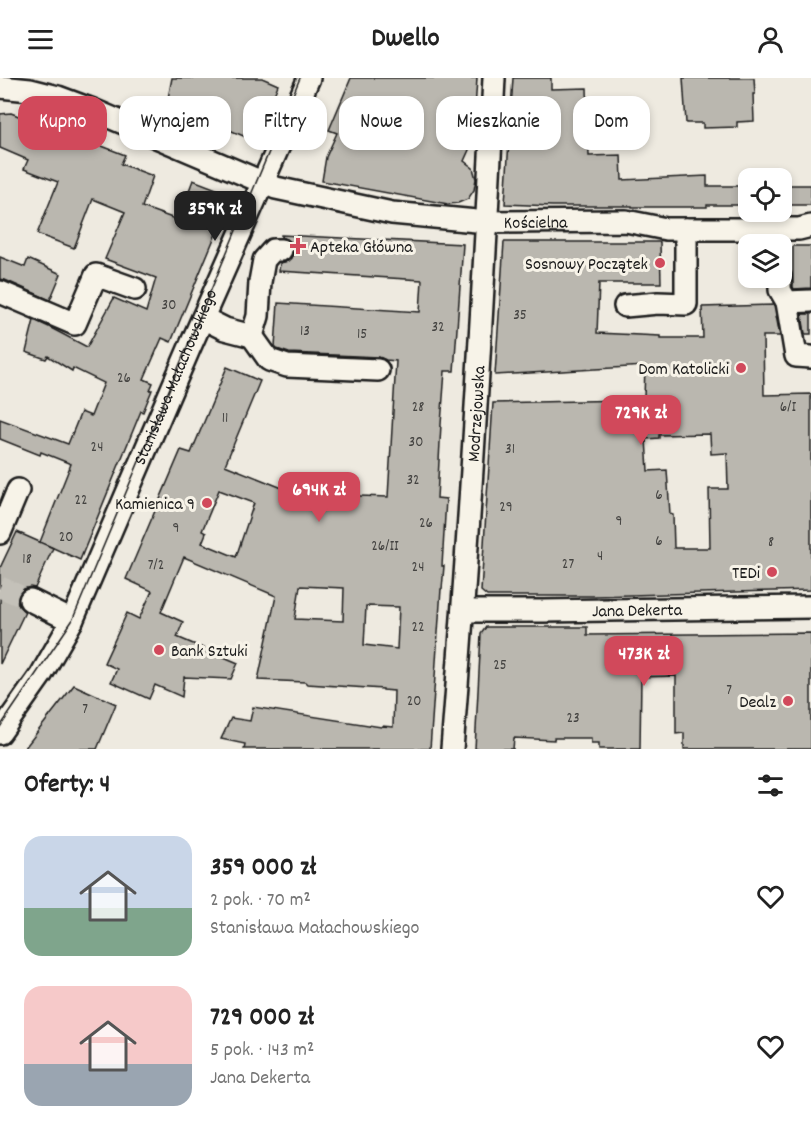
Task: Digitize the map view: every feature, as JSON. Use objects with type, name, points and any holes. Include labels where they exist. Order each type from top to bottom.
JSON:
[{"type":"street","name":"Stanisława Małachowskiego","points":[[0,733],[41,675],[72,621],[309,78]]},
{"type":"street","name":"Modrzejowska","points":[[452,749],[463,610],[494,78]]},
{"type":"street","name":"Kościelna","points":[[0,87],[32,84],[262,183],[392,213],[487,222],[626,221],[666,229],[745,234]]},
{"type":"street","name":"Kościelna","points":[[787,234],[811,226]]},
{"type":"street","points":[[625,306],[658,303],[686,304],[686,229]]},
{"type":"street","points":[[252,336],[258,316],[264,260],[273,250],[280,249]]},
{"type":"street","points":[[0,292],[75,324],[96,274],[135,289]]},
{"type":"street","points":[[780,288],[787,302],[796,356],[811,357]]},
{"type":"street","points":[[787,302],[811,301]]},
{"type":"street","points":[[203,318],[225,329],[252,336],[269,360],[287,366],[378,370]]},
{"type":"street","points":[[0,533],[18,490]]},
{"type":"street","points":[[30,600],[72,621]]},
{"type":"street","name":"Jana Dekerta","points":[[463,610],[811,607]]},
{"type":"building","points":[[172,78],[262,78],[278,85],[273,96],[243,96],[243,136],[231,131],[231,96],[168,96]]},
{"type":"building","points":[[351,78],[477,78],[476,96],[436,96],[436,150],[469,150],[464,161],[473,168],[476,179],[474,190],[468,199],[448,204],[322,181],[326,157],[337,133],[329,130],[339,106],[339,150],[424,150],[424,96],[343,96]]},
{"type":"building","points":[[513,78],[551,78],[551,89],[587,88],[587,96],[573,96],[573,150],[589,150],[589,156],[621,155],[622,180],[707,176],[707,186],[738,186],[738,205],[632,207],[505,204],[508,150],[561,150],[561,96],[512,96]]},
{"type":"building","points":[[683,78],[754,78],[754,121],[737,122],[737,127],[703,128],[703,123],[686,123]]},
{"type":"building","points":[[11,113],[18,116],[18,150],[107,150],[107,148],[125,155],[121,164],[153,176],[142,207],[175,219],[184,195],[187,196],[193,180],[227,193],[230,200],[171,342],[162,338],[144,379],[153,383],[150,390],[152,390],[143,412],[141,411],[80,560],[40,542],[71,464],[41,452],[40,455],[0,439],[0,419],[68,444],[81,412],[91,416],[104,383],[73,368],[72,371],[48,356],[46,359],[26,352],[34,320],[87,347],[114,298],[146,312],[156,278],[105,259],[125,212],[93,199],[74,248],[37,234],[58,182],[24,169],[28,160],[0,148],[0,114]]},
{"type":"building","points":[[792,185],[811,185],[811,205],[792,205]]},
{"type":"building","points":[[281,235],[463,244],[454,371],[445,371],[441,424],[437,498],[446,499],[442,566],[444,566],[430,749],[244,749],[245,744],[221,739],[231,718],[250,721],[253,707],[393,727],[394,691],[258,680],[276,596],[184,557],[161,612],[183,622],[177,637],[238,663],[231,679],[184,677],[182,697],[155,685],[149,699],[111,682],[117,669],[104,663],[127,613],[139,619],[152,591],[126,579],[181,450],[191,453],[227,367],[260,381],[225,465],[307,498],[309,491],[331,495],[388,497],[396,361],[379,357],[289,353],[277,349],[275,347],[278,303],[420,312],[422,280],[279,271],[280,263],[288,261],[294,251],[292,243]],"holes":[[[219,490],[254,503],[236,557],[202,543],[206,533],[202,531]],[[300,586],[344,588],[343,621],[295,619]],[[366,606],[399,607],[397,649],[364,645]]]},
{"type":"building","points":[[504,242],[660,242],[661,283],[599,283],[597,333],[660,336],[660,338],[703,338],[702,307],[774,305],[780,336],[763,336],[764,395],[811,394],[811,590],[595,596],[487,596],[481,591],[493,403],[644,398],[645,366],[495,375]],"holes":[[[710,434],[711,454],[727,453],[728,489],[709,489],[710,548],[674,548],[673,515],[670,514],[667,470],[648,471],[646,439],[659,438],[659,435]]]},
{"type":"building","points":[[793,246],[811,246],[811,288],[794,289],[793,287]]},
{"type":"building","points":[[0,257],[25,267],[28,259],[61,274],[50,300],[0,279]]},
{"type":"building","points":[[802,314],[811,314],[811,334],[805,334]]},
{"type":"building","points":[[17,532],[53,548],[35,588],[24,589],[18,595],[19,606],[25,612],[0,664],[0,568]]},
{"type":"building","points":[[486,627],[587,627],[587,635],[811,633],[811,749],[684,749],[684,733],[676,734],[676,676],[641,677],[640,749],[599,749],[599,743],[591,743],[591,738],[554,738],[554,740],[514,738],[513,749],[475,749],[481,634]]},
{"type":"building","points":[[74,685],[116,704],[97,749],[24,749]]},
{"type":"tunnel","points":[[0,587],[30,600]]},
{"type":"tram line","points":[[0,727],[72,621],[300,78]]},
{"type":"place","name":"Apteka Główna","points":[[298,246]]},
{"type":"place","name":"Sosnowy Początek","points":[[660,263]]},
{"type":"place","name":"Dom Katolicki","points":[[741,368]]},
{"type":"place","name":"Kamienica 9","points":[[207,503]]},
{"type":"place","name":"TEDi","points":[[772,572]]},
{"type":"place","name":"Bank Sztuki","points":[[159,650]]},
{"type":"place","name":"Dealz","points":[[788,701]]}]
